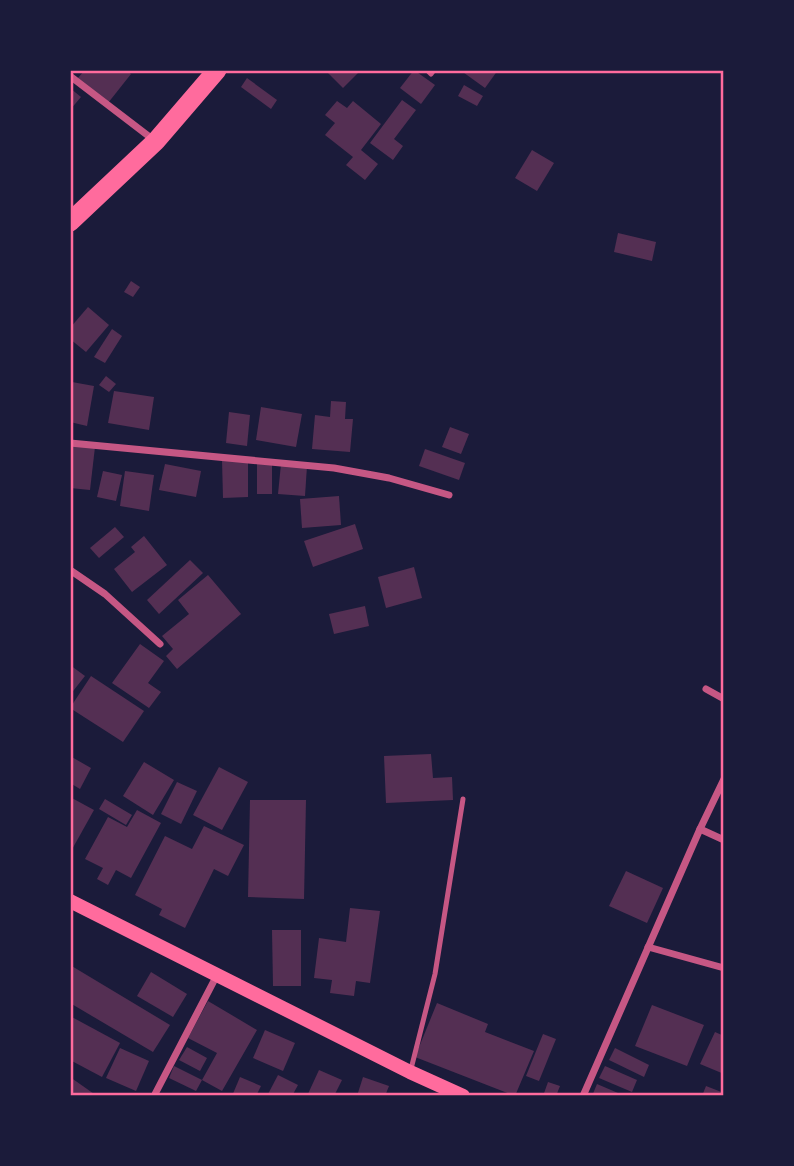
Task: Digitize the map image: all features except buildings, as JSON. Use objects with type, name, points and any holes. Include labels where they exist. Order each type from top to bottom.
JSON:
[{"type":"highway","points":[[70,223],[156,141],[217,70]]},
{"type":"main road","points":[[70,901],[463,1096]]},
{"type":"street","points":[[70,76],[156,141]]},
{"type":"street","points":[[70,443],[334,468],[389,478],[449,495]]},
{"type":"street","points":[[70,570],[106,594],[160,644]]},
{"type":"street","points":[[706,689],[724,699]]},
{"type":"street","points":[[583,1096],[699,828],[724,779]]},
{"type":"street","points":[[699,828],[724,841]]},
{"type":"street","points":[[648,947],[724,968]]},
{"type":"street","points":[[154,1096],[217,975]]},
{"type":"lane","points":[[427,70],[431,74],[434,70]]},
{"type":"lane","points":[[410,1072],[435,974],[463,799]]}]
